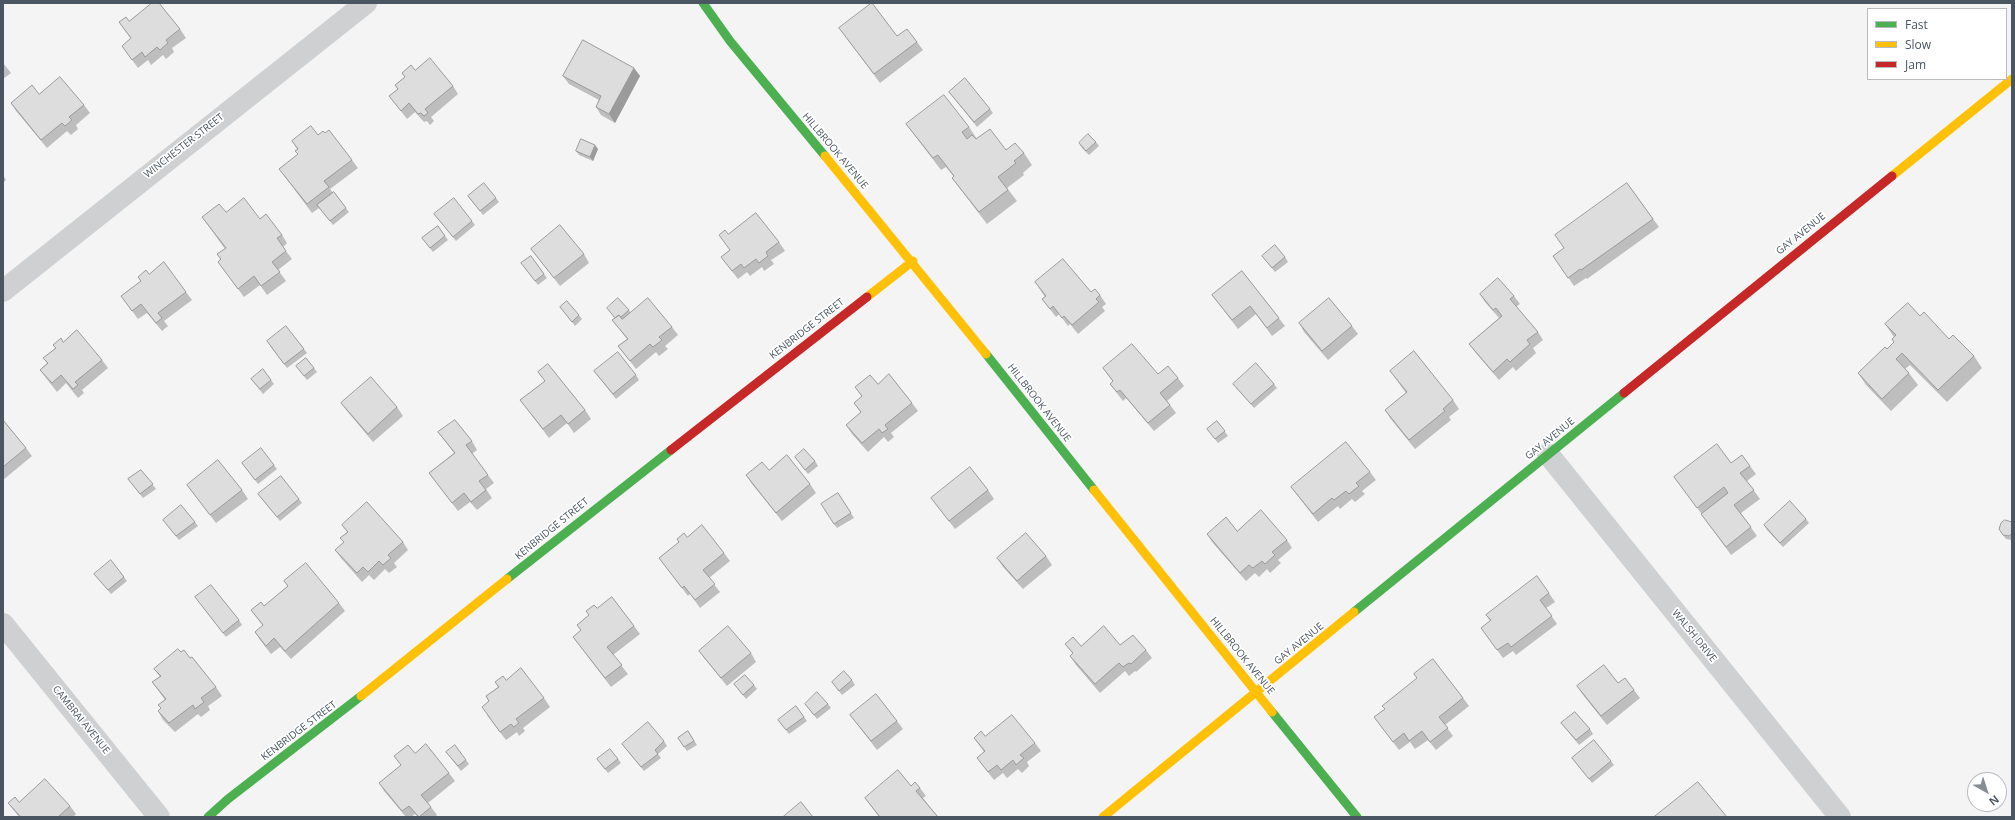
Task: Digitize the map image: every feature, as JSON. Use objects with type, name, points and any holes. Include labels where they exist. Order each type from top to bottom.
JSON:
[{"type":"street","name":"WINCHESTER STREET","points":[[3,291],[366,3]]},
{"type":"street","name":"HILLBROOK AVENUE","points":[[703,3],[730,41],[912,261],[1257,692],[1298,746],[1357,817]]},
{"type":"street","name":"GAY AVENUE","points":[[1103,817],[1769,274],[2012,80]]},
{"type":"street","name":"KENBRIDGE STREET","points":[[208,817],[228,799],[328,723],[574,525],[912,261]]},
{"type":"street","name":"WALSH DRIVE","points":[[1548,454],[1840,817]]},
{"type":"street","name":"CAMBRAI AVENUE","points":[[3,624],[159,817]]},
{"type":"building","points":[[152,3],[159,3],[180,29],[166,40],[168,43],[160,50],[157,47],[145,57],[142,52],[132,60],[122,46],[131,38],[119,22],[126,17],[129,21]]},
{"type":"building","points":[[872,3],[897,36],[907,29],[917,42],[874,74],[839,28]]},
{"type":"building","points":[[583,40],[634,68],[609,114],[596,107],[601,96],[563,76]]},
{"type":"building","points":[[430,58],[453,86],[425,109],[428,113],[424,116],[421,113],[418,114],[409,103],[401,111],[389,96],[398,89],[395,85],[405,77],[402,73],[411,65],[415,70]]},
{"type":"building","points":[[60,77],[84,105],[69,117],[72,120],[65,126],[62,123],[41,140],[11,103],[32,85],[39,94]]},
{"type":"building","points":[[965,78],[990,109],[974,122],[949,92]]},
{"type":"building","points":[[944,95],[969,127],[962,132],[967,139],[972,135],[976,139],[990,129],[1006,150],[1015,143],[1024,153],[1014,161],[1016,163],[998,177],[1008,190],[979,212],[952,178],[954,176],[938,155],[933,158],[906,124]]},
{"type":"building","points":[[311,126],[318,135],[323,131],[325,133],[329,130],[352,160],[324,181],[329,187],[307,204],[279,169],[298,154],[295,151],[298,149],[292,141]]},
{"type":"building","points":[[1088,134],[1096,142],[1086,151],[1079,143]]},
{"type":"building","points":[[581,139],[595,145],[590,157],[576,151]]},
{"type":"building","points":[[484,183],[496,198],[480,211],[468,196]]},
{"type":"building","points":[[1627,183],[1653,219],[1568,278],[1553,256],[1564,248],[1555,235]]},
{"type":"building","points":[[334,192],[346,208],[330,221],[317,205]]},
{"type":"building","points":[[244,198],[260,219],[266,214],[282,235],[277,238],[286,251],[272,262],[280,272],[261,286],[254,276],[238,289],[218,262],[221,259],[217,254],[226,248],[202,217],[219,204],[226,212]]},
{"type":"building","points":[[454,198],[472,221],[453,237],[434,214]]},
{"type":"building","points":[[756,213],[779,242],[766,252],[768,256],[759,263],[756,259],[744,268],[741,264],[732,271],[721,257],[730,250],[719,235],[725,230],[728,234]]},
{"type":"building","points":[[560,225],[584,254],[554,278],[531,249]]},
{"type":"building","points":[[438,226],[445,236],[430,248],[422,238]]},
{"type":"building","points":[[1275,245],[1285,257],[1272,268],[1262,256]]},
{"type":"building","points":[[531,256],[544,274],[535,281],[521,263]]},
{"type":"building","points":[[1063,259],[1091,292],[1095,289],[1100,295],[1096,299],[1099,302],[1072,325],[1064,316],[1062,318],[1053,306],[1050,309],[1042,299],[1046,296],[1035,282]]},
{"type":"building","points":[[164,262],[186,292],[158,313],[162,318],[156,323],[141,304],[132,311],[121,296],[141,281],[138,277],[146,270],[149,274]]},
{"type":"building","points":[[1242,271],[1279,318],[1267,328],[1250,306],[1232,320],[1212,295]]},
{"type":"building","points":[[1498,278],[1514,296],[1510,299],[1538,332],[1527,340],[1530,344],[1510,362],[1507,359],[1493,372],[1469,344],[1502,316],[1496,308],[1493,310],[1480,294]]},
{"type":"building","points":[[618,298],[629,310],[621,317],[619,315],[615,318],[607,308]]},
{"type":"building","points":[[648,298],[672,327],[659,337],[662,340],[653,347],[650,344],[630,361],[618,346],[628,339],[612,320],[619,315],[622,319]]},
{"type":"building","points":[[1329,298],[1352,326],[1322,351],[1299,323]]},
{"type":"building","points":[[567,301],[579,315],[572,322],[560,307]]},
{"type":"building","points":[[1908,303],[1920,316],[1924,312],[1949,339],[1953,335],[1974,356],[1938,390],[1902,353],[1896,359],[1909,373],[1882,399],[1858,373],[1885,347],[1887,349],[1894,342],[1892,339],[1896,335],[1885,324]]},
{"type":"building","points":[[286,326],[304,349],[284,364],[267,341]]},
{"type":"building","points":[[77,330],[102,360],[75,382],[78,385],[73,389],[61,375],[52,383],[40,370],[48,363],[43,358],[56,348],[53,345],[61,338],[63,342]]},
{"type":"building","points":[[1132,344],[1158,374],[1168,366],[1178,378],[1160,393],[1170,405],[1148,423],[1120,390],[1117,392],[1110,384],[1113,381],[1103,368]]},
{"type":"building","points":[[1414,351],[1453,400],[1443,409],[1445,411],[1409,440],[1385,410],[1407,392],[1390,371]]},
{"type":"building","points":[[618,352],[636,375],[613,394],[594,371]]},
{"type":"building","points":[[306,358],[314,368],[304,376],[296,366]]},
{"type":"building","points":[[1256,363],[1274,384],[1251,404],[1233,384]]},
{"type":"building","points":[[548,364],[585,410],[568,424],[561,415],[543,429],[520,400],[545,381],[538,372]]},
{"type":"building","points":[[263,369],[271,380],[260,389],[251,379]]},
{"type":"building","points":[[889,374],[912,403],[885,425],[888,429],[882,433],[879,429],[862,443],[846,425],[861,412],[854,403],[862,396],[855,387],[870,375],[878,384]]},
{"type":"building","points":[[371,377],[397,407],[368,434],[341,403]]},
{"type":"building","points":[[3,420],[26,448],[3,467]]},
{"type":"building","points":[[455,420],[472,441],[466,445],[488,475],[479,481],[486,490],[471,502],[464,493],[452,503],[429,473],[455,453],[438,432]]},
{"type":"building","points":[[1217,421],[1225,431],[1215,439],[1207,429]]},
{"type":"building","points":[[1346,442],[1370,472],[1356,483],[1359,486],[1349,494],[1346,491],[1334,500],[1332,498],[1313,514],[1291,487]]},
{"type":"building","points":[[1717,444],[1731,463],[1742,455],[1750,466],[1740,473],[1754,490],[1734,505],[1751,527],[1726,547],[1701,514],[1728,493],[1724,487],[1697,508],[1674,477]]},
{"type":"building","points":[[261,448],[274,465],[255,480],[242,463]]},
{"type":"building","points":[[804,449],[815,461],[805,470],[795,457]]},
{"type":"building","points":[[787,455],[810,484],[776,513],[746,475],[762,462],[769,470]]},
{"type":"building","points":[[218,460],[242,490],[210,515],[187,485]]},
{"type":"building","points":[[970,467],[988,490],[949,521],[931,498]]},
{"type":"building","points":[[141,470],[153,484],[140,494],[128,479]]},
{"type":"building","points":[[281,476],[299,499],[277,517],[258,494]]},
{"type":"building","points":[[838,493],[851,513],[834,524],[821,504]]},
{"type":"building","points":[[1790,501],[1806,519],[1780,543],[1764,525]]},
{"type":"building","points":[[367,502],[403,542],[388,555],[391,558],[383,565],[379,561],[368,572],[363,567],[357,573],[335,550],[344,542],[340,538],[348,532],[342,525]]},
{"type":"building","points":[[181,505],[195,522],[176,536],[163,520]]},
{"type":"building","points":[[1261,510],[1287,540],[1272,552],[1275,555],[1265,564],[1262,561],[1253,568],[1249,565],[1240,573],[1207,534],[1226,517],[1237,531]]},
{"type":"building","points":[[2005,520],[2012,522],[2012,533],[2009,536],[2003,535],[1999,529],[2001,523]]},
{"type":"building","points":[[702,525],[724,553],[703,570],[715,584],[695,600],[684,586],[682,588],[659,558],[679,542],[677,539],[684,533],[687,537]]},
{"type":"building","points":[[1026,533],[1046,556],[1017,581],[997,558]]},
{"type":"building","points":[[111,560],[124,577],[108,590],[94,574]]},
{"type":"building","points":[[306,563],[339,603],[285,651],[274,638],[266,646],[255,632],[263,625],[251,610],[261,602],[264,606],[288,586],[284,581]]},
{"type":"building","points":[[1537,576],[1549,593],[1540,600],[1552,616],[1511,647],[1508,643],[1497,650],[1481,628],[1491,620],[1486,615]]},
{"type":"building","points":[[211,585],[239,620],[223,633],[195,597]]},
{"type":"building","points":[[612,597],[634,626],[607,647],[622,665],[605,678],[573,637],[581,630],[577,625],[589,615],[586,611],[594,605],[597,608]]},
{"type":"building","points":[[728,626],[751,653],[721,678],[699,651]]},
{"type":"building","points":[[1104,626],[1120,645],[1133,635],[1146,650],[1131,664],[1129,663],[1123,667],[1119,663],[1095,684],[1070,656],[1073,653],[1065,644],[1073,637],[1081,646]]},
{"type":"building","points":[[178,649],[181,652],[184,650],[190,658],[192,657],[216,687],[201,698],[204,702],[195,709],[193,705],[169,723],[158,711],[161,708],[158,705],[166,699],[152,682],[161,676],[154,669]]},
{"type":"building","points":[[1433,659],[1463,698],[1439,717],[1448,728],[1430,742],[1422,731],[1409,741],[1404,733],[1393,742],[1374,717],[1385,709],[1382,706],[1417,678],[1414,674]]},
{"type":"building","points":[[1604,665],[1618,683],[1625,678],[1634,690],[1601,716],[1577,686]]},
{"type":"building","points":[[521,668],[544,698],[516,719],[519,723],[514,727],[511,724],[500,732],[482,707],[489,701],[486,696],[499,687],[495,682],[503,676],[506,680]]},
{"type":"building","points":[[844,671],[852,680],[839,691],[832,682]]},
{"type":"building","points":[[745,675],[754,685],[743,695],[734,684]]},
{"type":"building","points":[[817,692],[828,704],[814,715],[805,704]]},
{"type":"building","points":[[876,694],[897,721],[871,741],[850,715]]},
{"type":"building","points":[[796,706],[804,717],[786,730],[778,720]]},
{"type":"building","points":[[1575,712],[1590,729],[1576,740],[1561,723]]},
{"type":"building","points":[[1012,715],[1035,743],[1020,755],[1024,758],[1016,765],[1013,760],[1001,770],[997,765],[988,772],[977,758],[985,751],[974,738],[981,731],[985,736]]},
{"type":"building","points":[[648,722],[664,741],[655,750],[658,754],[641,767],[622,744]]},
{"type":"building","points":[[688,731],[694,741],[684,747],[678,738]]},
{"type":"building","points":[[1594,740],[1611,761],[1589,779],[1572,758]]},
{"type":"building","points":[[426,744],[449,773],[421,795],[431,807],[419,817],[409,806],[402,811],[379,783],[401,765],[394,756],[408,745],[415,753]]},
{"type":"building","points":[[455,745],[466,760],[458,766],[446,752]]},
{"type":"building","points":[[610,749],[618,759],[605,769],[597,759]]},
{"type":"building","points":[[898,770],[911,786],[915,782],[920,788],[916,791],[938,817],[880,817],[865,798]]},
{"type":"building","points":[[45,779],[70,806],[58,817],[19,817],[20,816],[8,803],[15,797],[19,802]]},
{"type":"building","points":[[1698,782],[1727,817],[1654,817]]},
{"type":"building","points":[[801,802],[813,817],[783,817]]},
{"type":"traffic: fast","points":[[703,3],[730,41],[825,156]]},
{"type":"traffic: fast","points":[[986,354],[1094,490]]},
{"type":"traffic: fast","points":[[1354,612],[1624,393]]},
{"type":"traffic: fast","points":[[507,579],[671,450]]},
{"type":"traffic: fast","points":[[208,817],[228,799],[361,696]]},
{"type":"traffic: fast","points":[[1272,712],[1357,817]]},
{"type":"traffic: slow","points":[[1892,176],[2012,79]]},
{"type":"traffic: slow","points":[[825,156],[986,354]]},
{"type":"traffic: slow","points":[[867,297],[913,261]]},
{"type":"traffic: slow","points":[[1094,490],[1272,712]]},
{"type":"traffic: slow","points":[[361,696],[507,579]]},
{"type":"traffic: slow","points":[[1103,817],[1354,612]]},
{"type":"traffic: jam","points":[[1624,393],[1892,176]]},
{"type":"traffic: jam","points":[[671,450],[867,297]]}]
